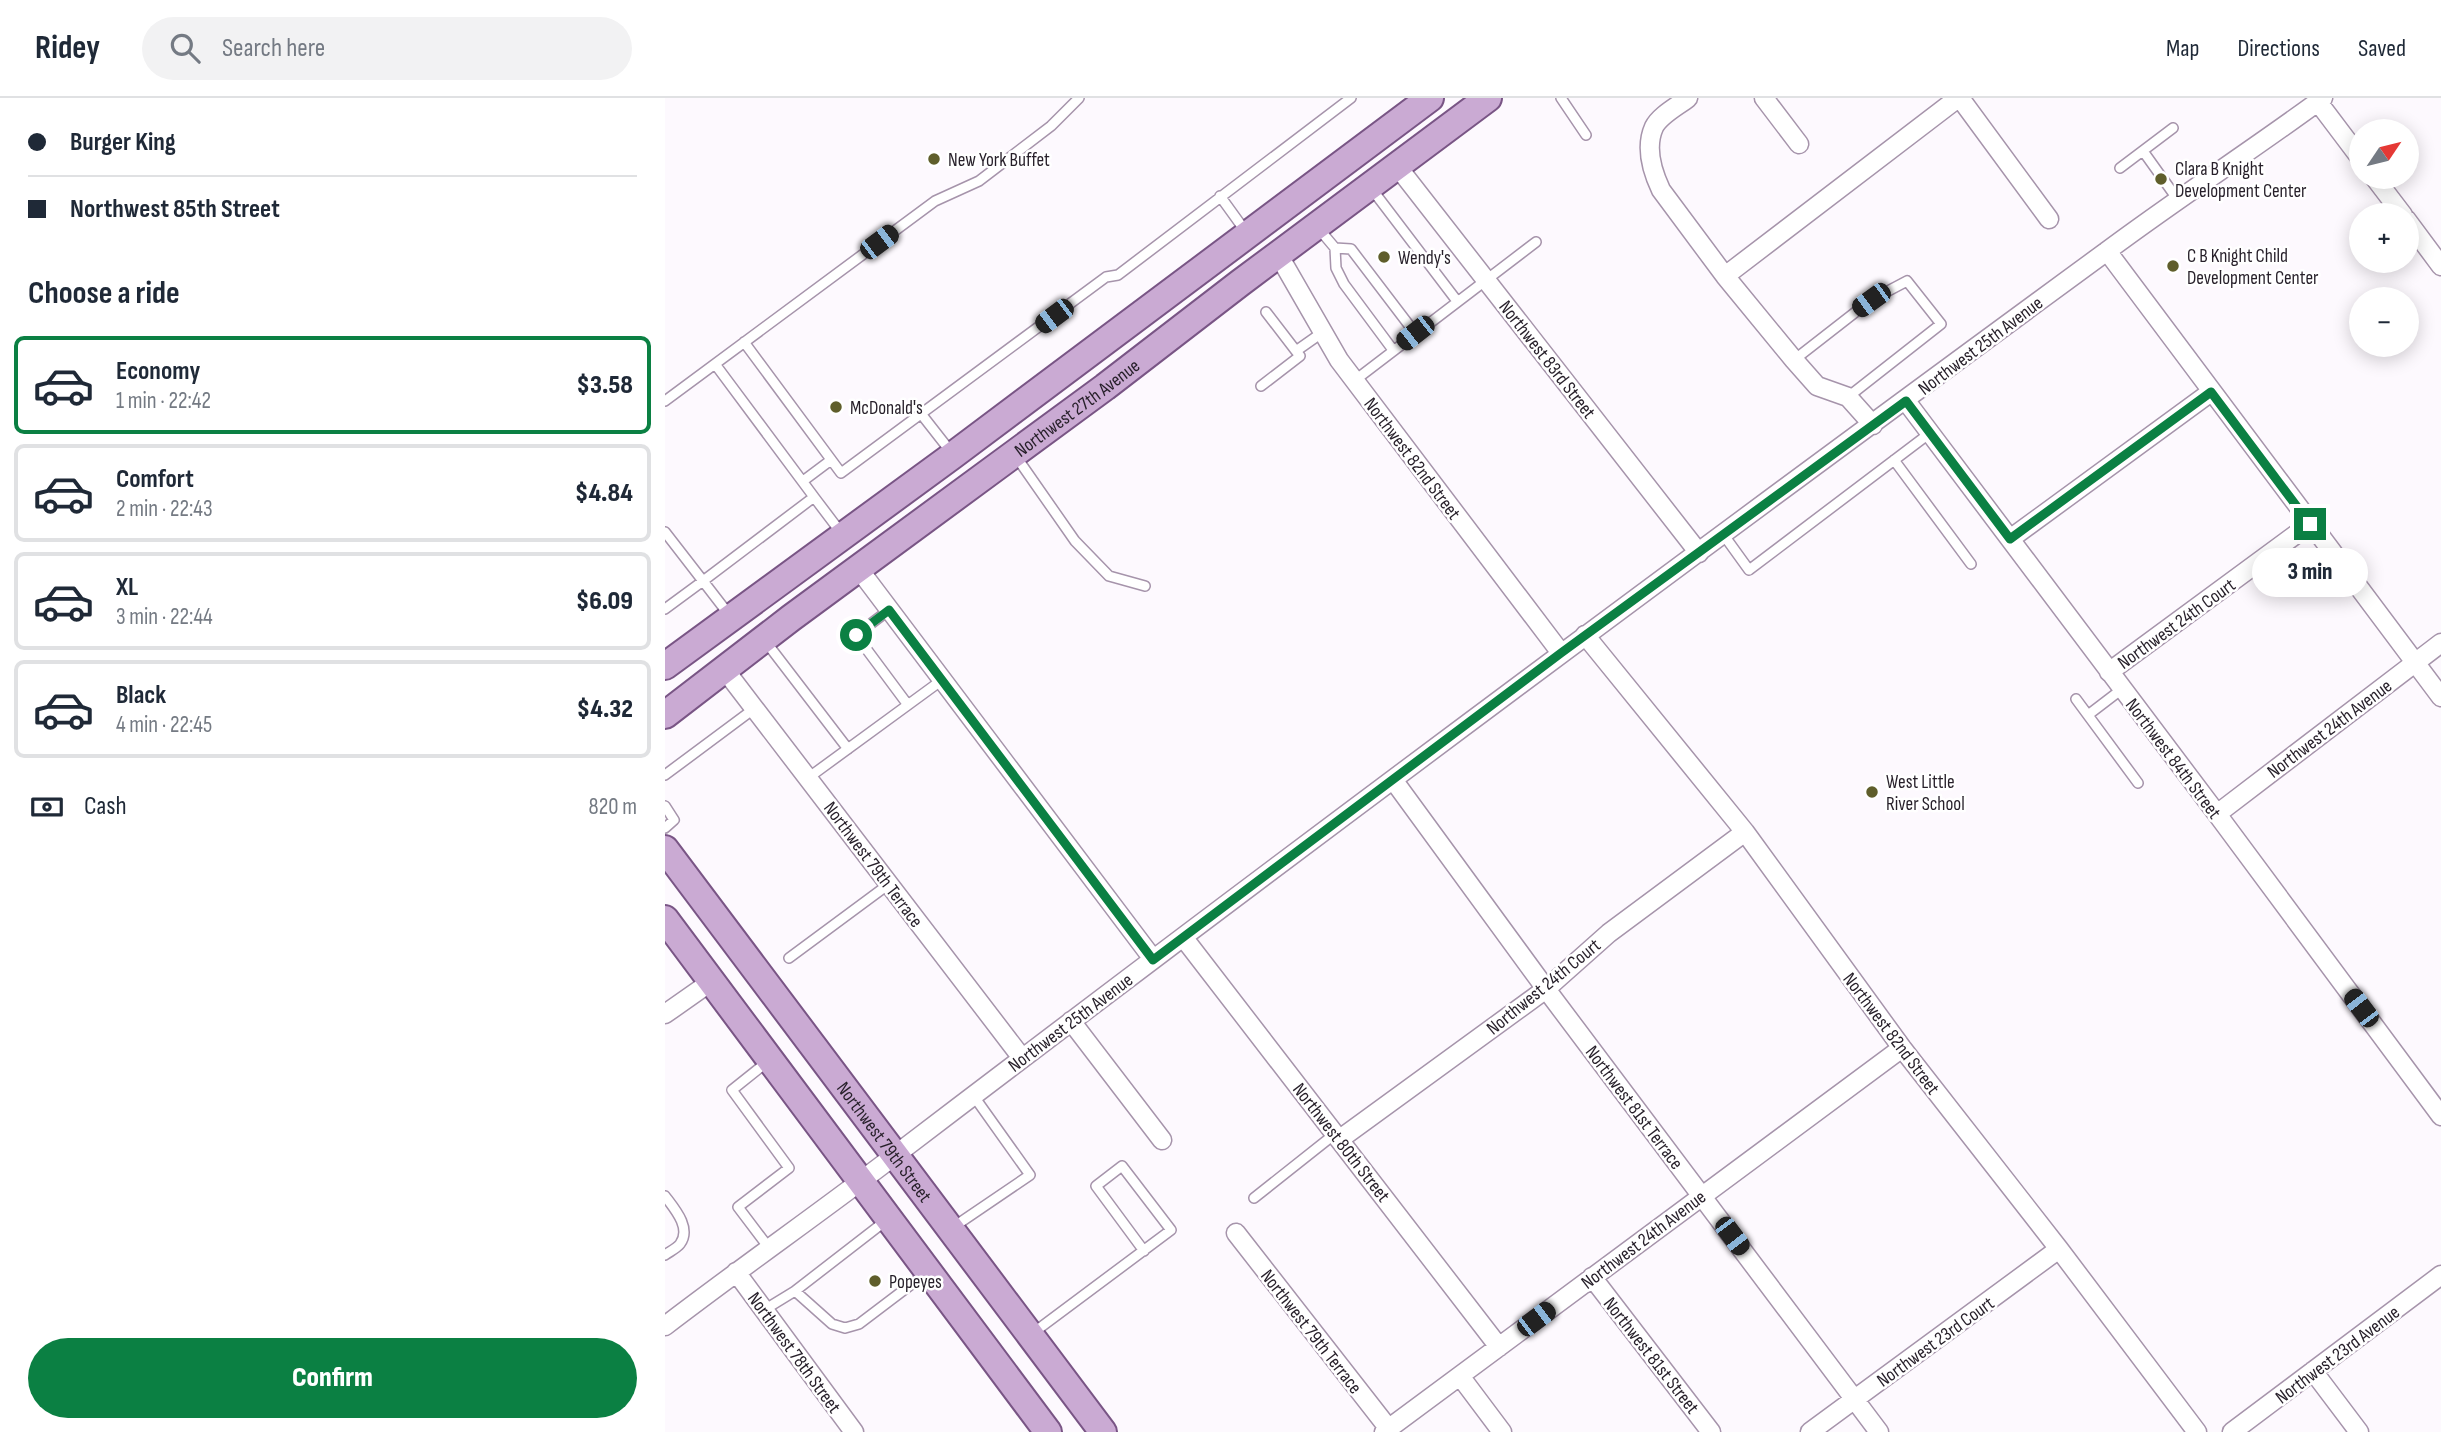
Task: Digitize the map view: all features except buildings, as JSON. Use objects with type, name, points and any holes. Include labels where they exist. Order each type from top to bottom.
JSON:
[{"type":"main road","name":"Northwest 27th Avenue","points":[[665,666],[1430,98]]},
{"type":"main road","name":"Northwest 27th Avenue","points":[[665,715],[1488,98]]},
{"type":"main road","points":[[1397,123],[1393,141],[1397,166]]},
{"type":"main road","points":[[1278,254],[1278,239],[1287,223],[1352,173],[1358,167],[1363,148]]},
{"type":"main road","points":[[1240,283],[1248,233]]},
{"type":"main road","points":[[1004,461],[989,454],[995,438],[1018,406]]},
{"type":"main road","points":[[858,568],[863,542],[932,483],[950,457]]},
{"type":"main road","name":"Northwest 79th Street","points":[[665,849],[1104,1432]]},
{"type":"main road","points":[[665,919],[1048,1432]]},
{"type":"main road","points":[[1016,1388],[1051,1362]]},
{"type":"street","points":[[1688,98],[1654,127],[1650,148],[1652,166],[1661,190],[1725,276],[1817,386],[1848,397],[1873,425]]},
{"type":"street","points":[[1764,98],[1799,144]]},
{"type":"street","points":[[1725,276],[1959,98],[2049,219]]},
{"type":"street","points":[[2321,100],[2349,141]]},
{"type":"street","name":"Northwest 25th Avenue","points":[[665,1326],[1585,635],[2107,251],[2321,100]]},
{"type":"street","name":"Northwest 83rd Street","points":[[1397,166],[1699,552]]},
{"type":"street","points":[[2383,189],[2394,203]]},
{"type":"street","points":[[2419,236],[2441,266]]},
{"type":"street","points":[[2107,251],[2441,697]]},
{"type":"street","name":"Northwest 82nd Street","points":[[1278,254],[1339,360],[1561,653]]},
{"type":"street","points":[[2010,539],[2211,392]]},
{"type":"street","name":"Northwest 84th Street","points":[[1906,401],[2441,1116]]},
{"type":"street","name":"Northwest 24th Court","points":[[2109,672],[2310,524]]},
{"type":"street","points":[[858,568],[1153,960]]},
{"type":"street","name":"Northwest 82nd Street","points":[[1585,635],[1745,832],[1902,1048],[2197,1432]]},
{"type":"street","name":"Northwest 24th Avenue","points":[[2217,814],[2441,643]]},
{"type":"street","name":"Northwest 79th Terrace","points":[[725,670],[1022,1058]]},
{"type":"street","name":"Northwest 81st Terrace","points":[[1394,781],[1546,989],[1879,1432]]},
{"type":"street","name":"Northwest 24th Court","points":[[1338,1136],[1546,989],[1609,933],[1745,832]]},
{"type":"street","name":"Northwest 80th Street","points":[[1183,937],[1499,1348]]},
{"type":"street","points":[[665,1014],[712,981]]},
{"type":"street","points":[[1071,1021],[1162,1140]]},
{"type":"street","name":"Northwest 24th Avenue","points":[[1387,1430],[1902,1048]]},
{"type":"street","name":"Northwest 79th Terrace","points":[[1236,1233],[1387,1430]]},
{"type":"street","name":"Northwest 23rd Court","points":[[1810,1432],[2059,1249]]},
{"type":"street","name":"Northwest 78th Street","points":[[736,1272],[854,1432]]},
{"type":"street","name":"Northwest 23rd Avenue","points":[[2232,1432],[2441,1275]]},
{"type":"street","name":"Northwest 81st Street","points":[[1592,1277],[1711,1432]]},
{"type":"street","points":[[2313,1371],[2359,1432]]},
{"type":"street","points":[[1460,1376],[1502,1432]]},
{"type":"lane","points":[[665,401],[935,201],[979,181],[1051,126],[1079,98]]},
{"type":"lane","points":[[744,342],[841,473],[1106,276],[1118,275],[1351,98]]},
{"type":"lane","points":[[1561,98],[1586,135]]},
{"type":"lane","points":[[2120,168],[2173,128]]},
{"type":"lane","points":[[2143,150],[2178,200]]},
{"type":"lane","points":[[1370,187],[1457,301]]},
{"type":"lane","points":[[1220,197],[1248,233]]},
{"type":"lane","points":[[1317,226],[1335,248],[1336,268],[1344,284],[1393,350]]},
{"type":"lane","points":[[1355,381],[1536,242]]},
{"type":"lane","points":[[1335,248],[1351,249],[1415,333]]},
{"type":"lane","points":[[1794,360],[1871,300],[1907,281],[1941,324],[1848,397]]},
{"type":"lane","points":[[1261,386],[1300,356],[1266,312]]},
{"type":"lane","points":[[1296,351],[1323,332]]},
{"type":"lane","points":[[715,364],[843,535]]},
{"type":"lane","points":[[922,415],[950,457]]},
{"type":"lane","points":[[1723,534],[1749,570],[1930,433]]},
{"type":"lane","points":[[803,481],[831,460]]},
{"type":"lane","points":[[1894,460],[1972,564]]},
{"type":"lane","points":[[1004,461],[1109,576],[1145,586]]},
{"type":"lane","points":[[665,609],[814,497]]},
{"type":"lane","points":[[665,531],[731,617]]},
{"type":"lane","points":[[889,610],[856,635],[908,705]]},
{"type":"lane","points":[[764,639],[848,749]]},
{"type":"lane","points":[[808,778],[942,680]]},
{"type":"lane","points":[[2088,715],[2122,689]]},
{"type":"lane","points":[[2076,699],[2138,783]]},
{"type":"lane","points":[[665,775],[755,708]]},
{"type":"lane","points":[[665,806],[674,820],[665,828]]},
{"type":"lane","points":[[789,958],[889,884]]},
{"type":"lane","points":[[769,1248],[738,1207],[789,1168],[732,1090],[771,1059]]},
{"type":"lane","points":[[950,1229],[1030,1175],[973,1095]]},
{"type":"lane","name":"Northwest 24th Court","points":[[1254,1198],[1338,1136]]},
{"type":"lane","points":[[1031,1335],[1144,1251],[1171,1230],[1122,1166],[1096,1186],[1144,1251]]},
{"type":"lane","points":[[665,1196],[681,1218],[683,1233],[680,1244],[665,1255]]},
{"type":"lane","points":[[764,1310],[795,1291],[889,1218]]},
{"type":"lane","points":[[795,1291],[832,1324],[845,1328],[859,1324],[929,1271]]},
{"type":"place","name":"New York Buffet","points":[[934,159]]},
{"type":"place","name":"Clara B Knight Development Center","points":[[2161,179]]},
{"type":"place","name":"Wendy's","points":[[1384,257]]},
{"type":"place","name":"C B Knight Child Development Center","points":[[2173,266]]},
{"type":"place","name":"McDonald's","points":[[836,407]]},
{"type":"place","name":"West Little River School","points":[[1872,792]]},
{"type":"place","name":"Popeyes","points":[[875,1281]]},
{"type":"route","points":[[856,635],[889,610],[1153,960],[1561,653],[1906,401],[2010,539],[2211,392],[2310,524]]}]
